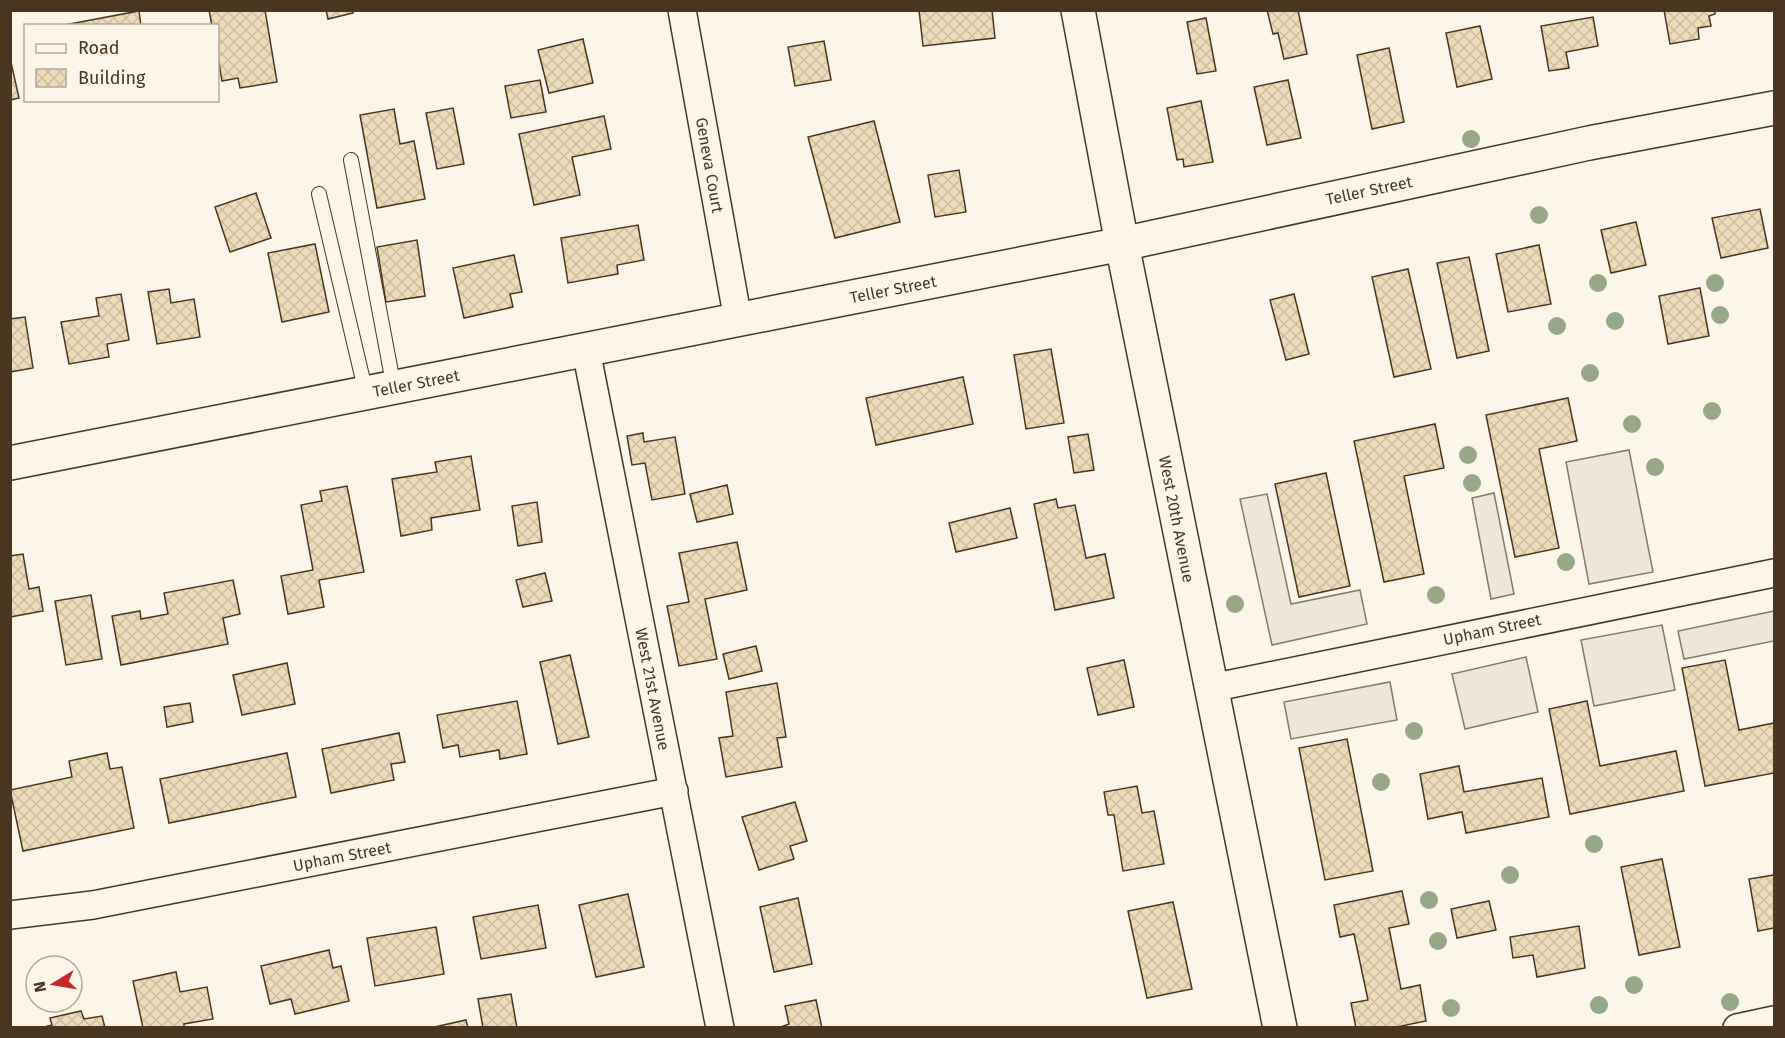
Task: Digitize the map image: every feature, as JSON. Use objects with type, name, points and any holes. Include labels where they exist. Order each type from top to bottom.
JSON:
[{"type":"street","name":"Geneva Court","points":[[682,10],[738,320]]},
{"type":"street","name":"West 20th Avenue","points":[[1078,10],[1122,244],[1280,1028]]},
{"type":"street","name":"Teller Street","points":[[10,463],[1122,244],[1589,143],[1774,108]]},
{"type":"street","name":"West 21st Avenue","points":[[586,350],[720,1028]]},
{"type":"street","name":"Upham Street","points":[[1211,688],[1774,573]]},
{"type":"street","name":"Upham Street","points":[[10,915],[83,906],[674,791]]},
{"type":"street","points":[[1737,1028],[1774,1020]]},
{"type":"lane","points":[[351,160],[380,390]]},
{"type":"lane","points":[[319,194],[380,390]]},
{"type":"shaded area","points":[[1629,450],[1653,572],[1589,584],[1566,462]]},
{"type":"shaded area","points":[[1494,493],[1514,594],[1491,599],[1472,498]]},
{"type":"shaded area","points":[[1267,494],[1291,604],[1360,590],[1367,624],[1272,645],[1240,499]]},
{"type":"shaded area","points":[[1774,611],[1774,641],[1684,659],[1678,631]]},
{"type":"shaded area","points":[[1662,625],[1675,690],[1594,706],[1581,640]]},
{"type":"shaded area","points":[[1526,657],[1538,712],[1465,729],[1452,674]]},
{"type":"shaded area","points":[[1390,682],[1397,720],[1291,739],[1284,702]]},
{"type":"building","points":[[209,10],[265,10],[277,82],[240,88],[238,78],[222,81],[219,63],[219,24],[212,24]]},
{"type":"building","points":[[326,10],[352,10],[353,13],[328,19]]},
{"type":"building","points":[[919,10],[992,10],[995,38],[923,46]]},
{"type":"building","points":[[1267,10],[1298,10],[1307,54],[1284,59],[1278,33],[1273,34]]},
{"type":"building","points":[[1664,10],[1715,10],[1715,14],[1709,16],[1711,26],[1698,28],[1699,39],[1670,44]]},
{"type":"building","points":[[139,11],[141,24],[70,24]]},
{"type":"building","points":[[1593,17],[1598,46],[1566,52],[1569,68],[1549,71],[1541,26]]},
{"type":"building","points":[[1206,18],[1216,71],[1197,74],[1187,22]]},
{"type":"building","points":[[1480,26],[1492,79],[1457,87],[1446,33]]},
{"type":"building","points":[[583,39],[593,83],[549,93],[538,50]]},
{"type":"building","points":[[824,41],[831,80],[795,86],[788,47]]},
{"type":"building","points":[[1389,48],[1404,122],[1372,129],[1357,55]]},
{"type":"building","points":[[10,58],[19,98],[10,100]]},
{"type":"building","points":[[540,80],[546,112],[511,118],[505,86]]},
{"type":"building","points":[[1288,80],[1301,138],[1267,145],[1254,87]]},
{"type":"building","points":[[1201,101],[1213,162],[1184,167],[1183,159],[1177,160],[1167,108]]},
{"type":"building","points":[[453,108],[464,164],[437,169],[426,113]]},
{"type":"building","points":[[394,109],[400,144],[414,141],[425,199],[377,208],[360,115]]},
{"type":"building","points":[[604,116],[611,149],[572,157],[580,195],[534,205],[519,134]]},
{"type":"building","points":[[874,121],[900,222],[835,238],[808,137]]},
{"type":"building","points":[[959,170],[966,212],[935,217],[928,175]]},
{"type":"building","points":[[256,193],[271,238],[230,252],[215,207]]},
{"type":"building","points":[[1760,209],[1768,248],[1721,258],[1712,218]]},
{"type":"building","points":[[1636,222],[1646,265],[1611,273],[1601,230]]},
{"type":"building","points":[[638,225],[644,260],[617,265],[618,274],[568,283],[561,238]]},
{"type":"building","points":[[417,240],[425,296],[386,302],[377,247]]},
{"type":"building","points":[[315,244],[329,312],[282,322],[268,253]]},
{"type":"building","points":[[1539,245],[1551,304],[1508,312],[1496,254]]},
{"type":"building","points":[[514,255],[522,292],[510,294],[513,307],[464,318],[453,268]]},
{"type":"building","points":[[1469,257],[1489,351],[1457,358],[1437,263]]},
{"type":"building","points":[[1408,269],[1431,369],[1394,377],[1372,277]]},
{"type":"building","points":[[1700,288],[1709,336],[1668,344],[1659,296]]},
{"type":"building","points":[[169,289],[171,303],[194,299],[200,337],[157,344],[148,292]]},
{"type":"building","points":[[121,294],[129,340],[107,344],[109,357],[69,364],[61,322],[99,316],[96,298]]},
{"type":"building","points":[[1294,294],[1309,354],[1286,360],[1270,300]]},
{"type":"building","points":[[25,317],[33,368],[10,372],[10,319]]},
{"type":"building","points":[[1051,349],[1064,423],[1026,429],[1014,355]]},
{"type":"building","points":[[963,377],[973,424],[876,445],[866,398]]},
{"type":"building","points":[[1568,398],[1577,441],[1539,449],[1559,548],[1515,557],[1486,415]]},
{"type":"building","points":[[1435,424],[1444,468],[1404,476],[1424,574],[1384,582],[1354,441]]},
{"type":"building","points":[[643,433],[644,442],[675,437],[685,494],[652,500],[645,463],[632,465],[627,436]]},
{"type":"building","points":[[1088,434],[1094,470],[1074,473],[1068,437]]},
{"type":"building","points":[[471,456],[480,510],[431,518],[432,530],[401,536],[392,479],[437,472],[435,462]]},
{"type":"building","points":[[1326,473],[1350,586],[1299,597],[1275,484]]},
{"type":"building","points":[[727,485],[733,514],[697,522],[690,494]]},
{"type":"building","points":[[347,486],[364,572],[319,580],[324,607],[288,614],[281,576],[313,570],[301,505],[322,501],[320,491]]},
{"type":"building","points":[[1056,499],[1058,508],[1075,505],[1086,558],[1105,554],[1114,598],[1055,610],[1034,504]]},
{"type":"building","points":[[537,502],[542,542],[518,546],[512,506]]},
{"type":"building","points":[[1010,508],[1017,538],[956,552],[949,523]]},
{"type":"building","points":[[737,542],[747,590],[705,599],[717,659],[679,666],[667,606],[689,602],[679,553]]},
{"type":"building","points":[[23,554],[29,589],[39,587],[43,611],[10,617],[10,556]]},
{"type":"building","points":[[545,573],[552,601],[523,607],[516,580]]},
{"type":"building","points":[[233,580],[240,614],[223,618],[228,644],[121,665],[112,616],[140,611],[141,619],[168,614],[164,593]]},
{"type":"building","points":[[91,595],[102,659],[66,665],[55,601]]},
{"type":"building","points":[[756,646],[762,671],[729,679],[723,654]]},
{"type":"building","points":[[570,655],[589,737],[558,744],[540,662]]},
{"type":"building","points":[[1124,660],[1134,707],[1098,715],[1087,668]]},
{"type":"building","points":[[1725,660],[1739,730],[1774,723],[1774,773],[1705,786],[1682,668]]},
{"type":"building","points":[[287,663],[295,704],[242,715],[233,675]]},
{"type":"building","points":[[777,683],[786,737],[777,738],[782,767],[726,777],[719,738],[733,736],[726,692]]},
{"type":"building","points":[[517,701],[527,754],[500,759],[499,750],[460,757],[458,745],[443,748],[437,715]]},
{"type":"building","points":[[1587,701],[1600,766],[1676,751],[1684,791],[1570,814],[1549,709]]},
{"type":"building","points":[[190,703],[193,722],[167,727],[164,707]]},
{"type":"building","points":[[399,733],[405,762],[391,764],[394,780],[331,793],[322,749]]},
{"type":"building","points":[[1347,739],[1373,871],[1325,880],[1299,748]]},
{"type":"building","points":[[107,753],[110,769],[122,767],[134,828],[23,851],[10,790],[72,777],[69,761]]},
{"type":"building","points":[[287,753],[296,797],[169,823],[160,779]]},
{"type":"building","points":[[1459,766],[1464,792],[1542,778],[1549,817],[1466,833],[1462,812],[1428,819],[1420,774]]},
{"type":"building","points":[[1137,786],[1142,813],[1154,811],[1164,864],[1123,871],[1114,815],[1108,815],[1104,792]]},
{"type":"building","points":[[795,802],[807,841],[790,846],[794,859],[759,870],[742,817]]},
{"type":"building","points":[[1662,859],[1680,947],[1639,955],[1621,867]]},
{"type":"building","points":[[1774,875],[1774,928],[1758,931],[1749,879]]},
{"type":"building","points":[[1402,891],[1409,924],[1389,928],[1401,989],[1420,985],[1426,1021],[1392,1028],[1356,1028],[1351,1003],[1368,1000],[1354,934],[1340,937],[1334,905]]},
{"type":"building","points":[[628,894],[644,967],[596,977],[579,905]]},
{"type":"building","points":[[798,898],[812,964],[774,972],[760,907]]},
{"type":"building","points":[[1489,901],[1496,930],[1457,938],[1451,909]]},
{"type":"building","points":[[1173,902],[1192,989],[1147,998],[1128,911]]},
{"type":"building","points":[[538,905],[546,948],[481,959],[473,917]]},
{"type":"building","points":[[1579,926],[1585,968],[1537,977],[1533,955],[1513,958],[1510,937]]},
{"type":"building","points":[[436,927],[444,974],[375,986],[367,938]]},
{"type":"building","points":[[329,950],[333,968],[341,966],[349,1001],[295,1014],[291,999],[270,1004],[261,966]]},
{"type":"building","points":[[176,972],[180,992],[207,987],[213,1019],[184,1024],[184,1028],[143,1028],[133,981]]},
{"type":"building","points":[[511,994],[517,1028],[483,1028],[478,999]]},
{"type":"building","points":[[816,1000],[822,1028],[778,1028],[789,1024],[785,1006]]},
{"type":"building","points":[[68,1014],[82,1014],[84,1019],[102,1016],[105,1028],[40,1028],[52,1025],[50,1018]]},
{"type":"building","points":[[466,1020],[468,1028],[430,1028]]}]
